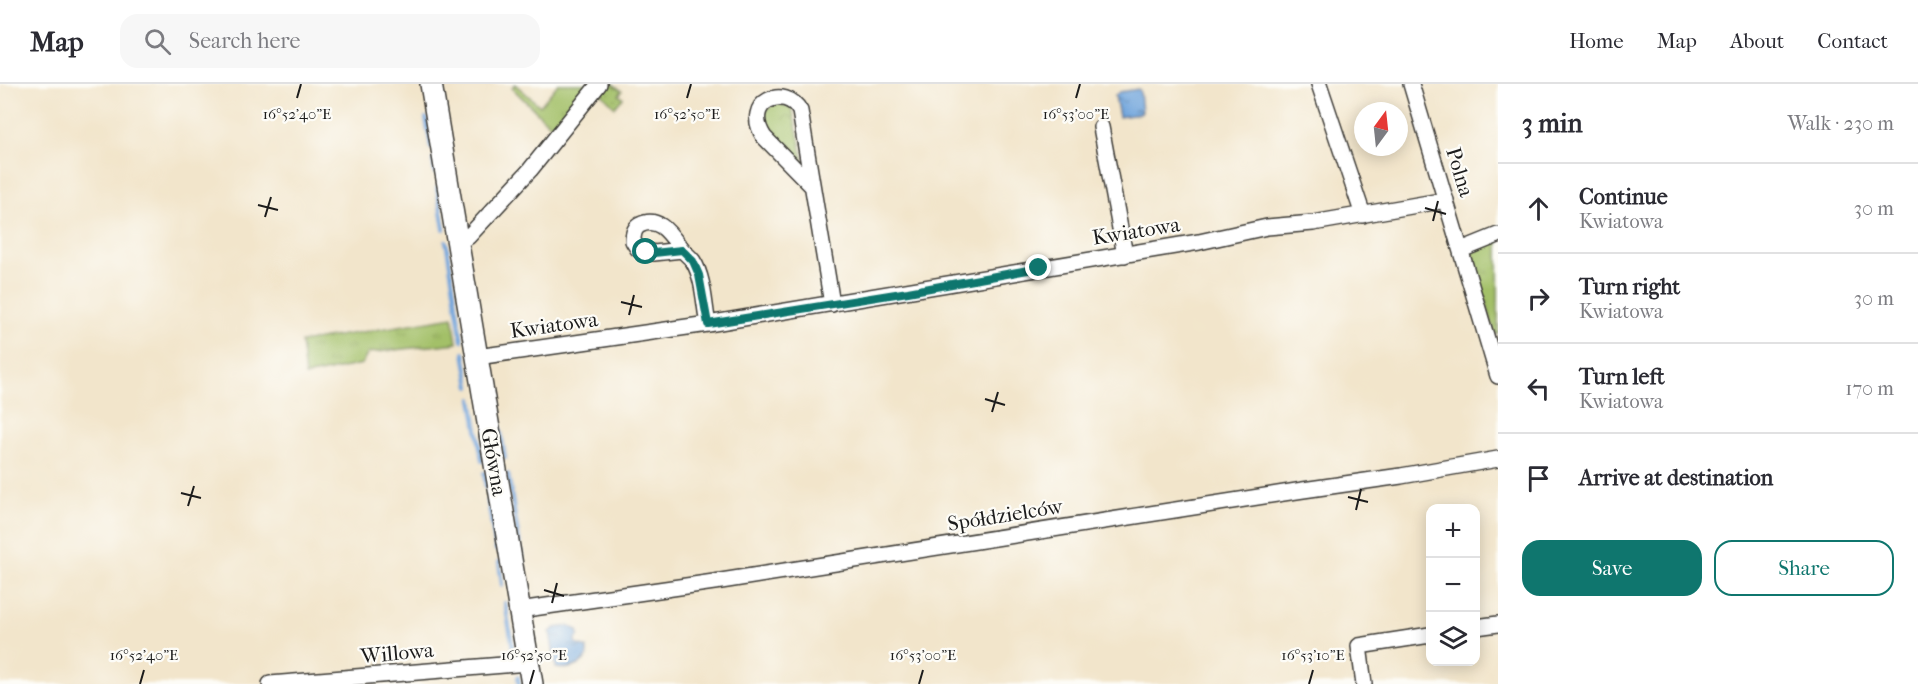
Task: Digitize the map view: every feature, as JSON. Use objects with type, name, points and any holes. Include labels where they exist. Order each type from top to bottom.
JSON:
[{"type":"street","name":"Główna","points":[[430,84],[532,684]]},
{"type":"street","points":[[457,240],[468,237],[530,170],[599,84]]},
{"type":"street","points":[[1319,84],[1363,215]]},
{"type":"street","name":"Polna","points":[[1412,84],[1498,376]]},
{"type":"street","points":[[812,185],[759,129],[757,114],[766,101],[782,98],[797,105],[800,111],[832,304]]},
{"type":"street","points":[[1101,127],[1125,255]]},
{"type":"street","name":"Kwiatowa","points":[[477,357],[832,304],[1199,242],[1268,227],[1313,224],[1446,200]]},
{"type":"street","points":[[1461,250],[1498,235]]},
{"type":"street","points":[[682,250],[693,261],[699,275],[708,324]]},
{"type":"street","name":"Spółdzielców","points":[[519,610],[1401,476],[1498,459]]},
{"type":"street","points":[[1480,626],[1498,624]]},
{"type":"street","points":[[1364,684],[1359,646],[1426,635]]},
{"type":"street","name":"Willowa","points":[[270,684],[528,663]]},
{"type":"green space","points":[[515,84],[540,106],[558,84],[592,84],[557,132],[512,88]]},
{"type":"green space","points":[[605,84],[613,84],[622,91],[619,95],[623,98],[615,107],[599,91]]},
{"type":"green space","points":[[776,102],[792,108],[804,161],[797,163],[767,133],[762,114]]},
{"type":"green space","points":[[1498,239],[1498,333],[1495,335],[1472,252]]},
{"type":"green space","points":[[453,317],[457,343],[368,353],[362,364],[305,376],[301,342]]},
{"type":"water","points":[[1138,89],[1142,112],[1119,117],[1115,96],[1119,92]]},
{"type":"water","points":[[569,626],[578,630],[576,644],[587,648],[587,656],[574,667],[556,668],[550,632],[555,628]]},
{"type":"waterway","points":[[426,118],[431,148]]},
{"type":"waterway","points":[[433,160],[435,173]]},
{"type":"waterway","points":[[437,188],[444,229]]},
{"type":"waterway","points":[[446,241],[462,341]]},
{"type":"waterway","points":[[464,353],[470,387]]},
{"type":"waterway","points":[[490,371],[500,429]]},
{"type":"waterway","points":[[472,399],[482,461]]},
{"type":"waterway","points":[[501,433],[505,458]]},
{"type":"waterway","points":[[484,473],[486,488]]},
{"type":"waterway","points":[[508,474],[529,601]]},
{"type":"waterway","points":[[488,501],[496,550]]},
{"type":"waterway","points":[[499,562],[502,585]]},
{"type":"waterway","points":[[505,603],[513,649]]},
{"type":"waterway","points":[[518,677],[519,684]]},
{"type":"route","points":[[646,252],[682,250],[693,261],[699,275],[708,324],[908,292],[1039,268]]}]
